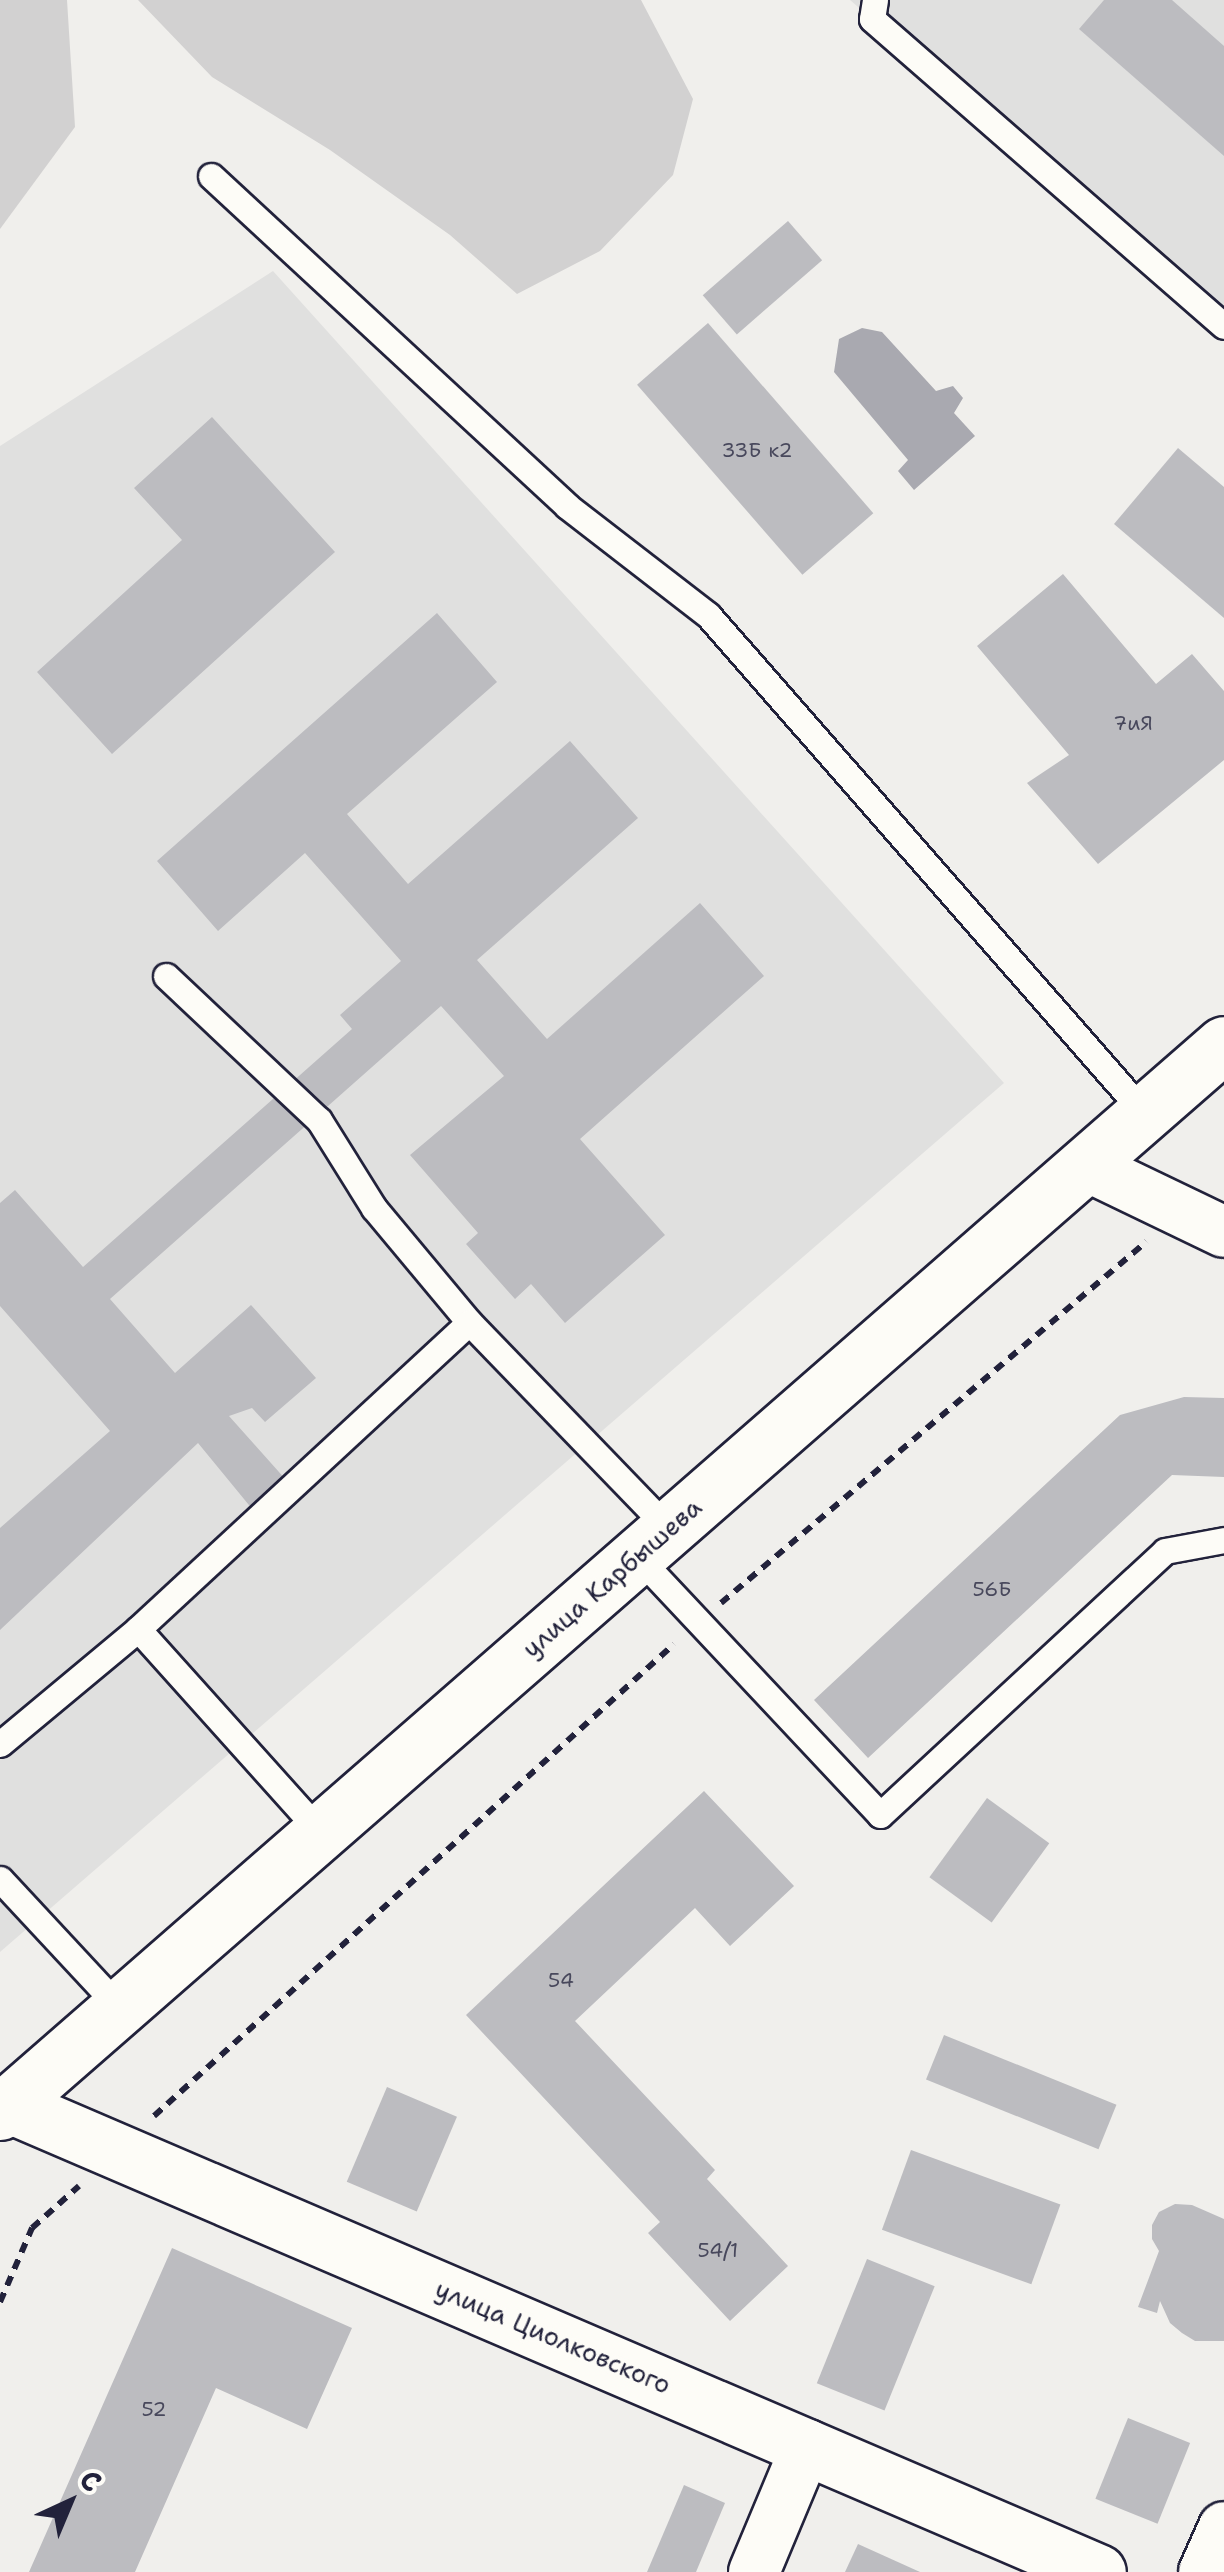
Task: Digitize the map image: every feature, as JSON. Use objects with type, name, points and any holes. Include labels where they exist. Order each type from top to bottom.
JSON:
[{"type":"main road","name":"улица Карбышева","points":[[2,2104],[119,2007],[1224,1044]]},
{"type":"main road","name":"улица Циолковского","points":[[2,2104],[1098,2572]]},
{"type":"street","points":[[1085,1165],[1202,1222]]},
{"type":"street","points":[[754,2572],[806,2445]]},
{"type":"street","points":[[1204,2572],[1224,2527]]},
{"type":"lane","points":[[875,0],[872,18],[1224,326]]},
{"type":"lane","points":[[210,176],[567,506],[708,615],[1146,1115]]},
{"type":"lane","points":[[166,976],[319,1120],[374,1208],[653,1542],[699,1622],[880,1815],[1165,1551],[1224,1540]]},
{"type":"lane","points":[[0,1744],[138,1629],[469,1322]]},
{"type":"lane","points":[[138,1629],[320,1832]]},
{"type":"lane","points":[[0,1879],[119,2007]]},
{"type":"path","points":[[0,2302],[32,2228],[699,1622],[1202,1222]]},
{"type":"shaded area","points":[[0,0],[67,0],[75,127],[0,229]]},
{"type":"shaded area","points":[[138,0],[641,0],[693,99],[673,175],[600,251],[517,294],[450,235],[330,150],[212,77]]},
{"type":"shaded area","points":[[850,0],[1224,0],[1224,326],[872,19]]},
{"type":"shaded area","points":[[273,271],[1004,1083],[0,1952],[0,446]]},
{"type":"shaded area","points":[[862,328],[882,332],[936,391],[953,386],[963,398],[954,413],[975,436],[914,490],[898,471],[908,460],[834,372],[839,339]]},
{"type":"building","points":[[1104,0],[1172,0],[1224,46],[1224,156],[1079,29]]},
{"type":"building","points":[[788,221],[822,260],[737,334],[703,295]]},
{"type":"building","points":[[708,323],[873,513],[802,575],[637,385]]},
{"type":"building","points":[[212,417],[335,552],[112,754],[37,672],[182,540],[134,488]]},
{"type":"building","points":[[1178,448],[1224,487],[1224,618],[1114,524]]},
{"type":"building","points":[[1063,574],[1156,684],[1192,654],[1224,691],[1224,760],[1098,864],[1027,783],[1069,755],[977,646]]},
{"type":"building","points":[[437,613],[497,682],[347,814],[408,884],[570,741],[638,818],[477,960],[547,1039],[700,903],[764,976],[580,1139],[665,1235],[565,1323],[531,1284],[515,1299],[466,1244],[478,1233],[410,1155],[504,1076],[441,1006],[110,1299],[175,1373],[251,1305],[316,1378],[265,1422],[252,1408],[229,1416],[287,1481],[253,1510],[198,1443],[0,1630],[0,1528],[110,1431],[0,1306],[0,1203],[15,1190],[83,1267],[352,1029],[340,1015],[401,961],[305,853],[218,931],[157,861]]},
{"type":"building","points":[[1184,1397],[1224,1398],[1224,1477],[1172,1475],[868,1758],[814,1700],[1120,1415]]},
{"type":"building","points":[[704,1791],[794,1886],[730,1946],[695,1908],[575,2021],[715,2170],[707,2179],[788,2266],[730,2321],[648,2233],[660,2222],[466,2015]]},
{"type":"building","points":[[987,1798],[1049,1843],[992,1923],[929,1877]]},
{"type":"building","points":[[944,2035],[1116,2105],[1098,2149],[926,2080]]},
{"type":"building","points":[[387,2087],[457,2117],[417,2212],[347,2182]]},
{"type":"building","points":[[911,2150],[1060,2204],[1031,2284],[882,2230]]},
{"type":"building","points":[[1175,2204],[1192,2205],[1224,2219],[1224,2341],[1195,2341],[1182,2333],[1170,2323],[1160,2301],[1157,2313],[1138,2307],[1159,2251],[1152,2239],[1152,2225],[1159,2212]]},
{"type":"building","points":[[172,2248],[352,2328],[307,2429],[216,2388],[135,2572],[29,2572]]},
{"type":"building","points":[[867,2259],[935,2286],[884,2411],[817,2383]]},
{"type":"building","points":[[1128,2418],[1190,2443],[1158,2524],[1095,2499]]},
{"type":"building","points":[[684,2485],[725,2503],[696,2572],[647,2572]]},
{"type":"building","points":[[858,2544],[920,2572],[845,2572]]}]
